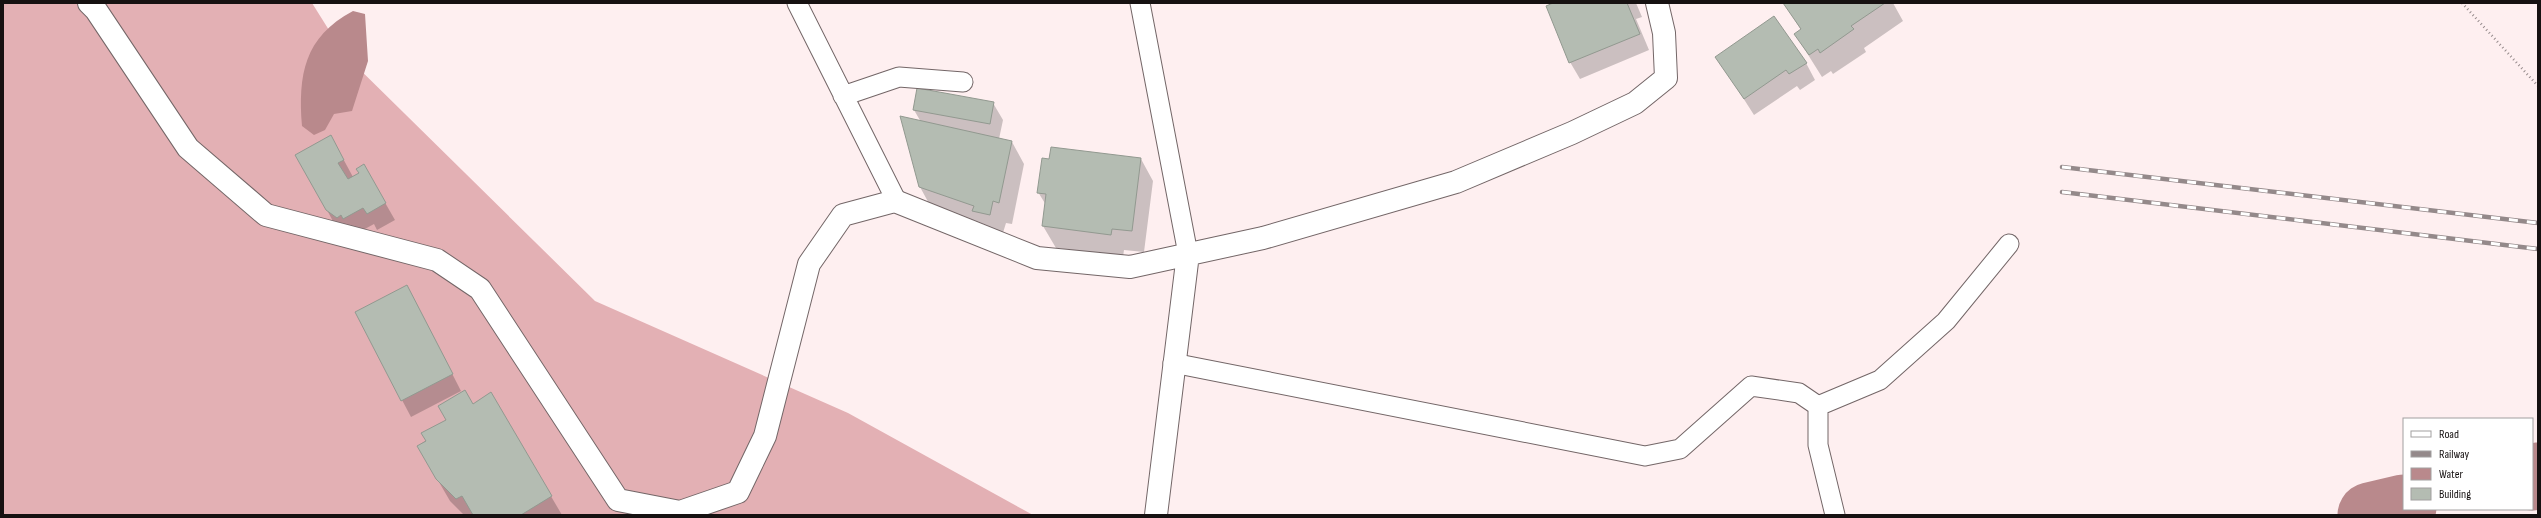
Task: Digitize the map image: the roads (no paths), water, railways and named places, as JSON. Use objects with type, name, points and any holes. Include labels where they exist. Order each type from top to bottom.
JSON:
[{"type":"street","points":[[89,3],[96,10],[188,148],[266,215],[437,260],[480,289],[618,500],[680,512],[738,492],[766,436],[809,264],[843,215],[897,202],[1037,258],[1130,267],[1264,238],[1456,182],[1572,133],[1635,103],[1666,78],[1664,33],[1658,3]]},
{"type":"street","points":[[1156,515],[1188,254]]},
{"type":"lane","points":[[797,3],[897,202]]},
{"type":"lane","points":[[1140,3],[1188,254]]},
{"type":"lane","points":[[843,96],[899,77],[963,82]]},
{"type":"lane","points":[[1818,406],[1880,380],[1946,321],[2009,244]]},
{"type":"lane","points":[[1174,363],[1645,456],[1680,449],[1751,386],[1799,393],[1818,406]]},
{"type":"lane","points":[[1818,406],[1818,445],[1835,515]]},
{"type":"water","points":[[353,11],[365,14],[368,61],[352,111],[334,114],[325,130],[314,135],[302,126],[301,90],[303,74],[314,45],[337,21]]},
{"type":"waterway","points":[[2533,478],[2538,475]]},
{"type":"waterway","points":[[2370,515],[2403,507]]},
{"type":"railway","points":[[2062,167],[2538,223]]},
{"type":"railway","points":[[2062,192],[2538,249]]}]
